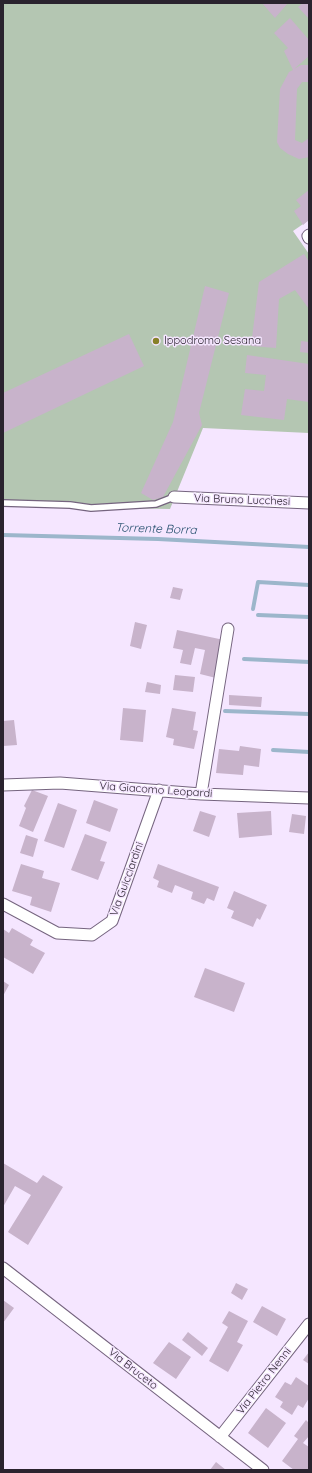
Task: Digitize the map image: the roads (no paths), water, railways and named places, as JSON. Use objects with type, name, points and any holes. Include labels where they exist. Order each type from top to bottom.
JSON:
[{"type":"street","name":"Via Bruno Lucchesi","points":[[174,498],[309,503]]},
{"type":"street","points":[[201,794],[228,629]]},
{"type":"street","name":"Via Giacomo Leopardi","points":[[3,785],[60,783],[201,794],[309,798]]},
{"type":"street","name":"Via Guicciardini","points":[[3,904],[57,934],[92,935],[112,920],[159,790]]},
{"type":"street","name":"Via Bruceto","points":[[3,1268],[45,1299],[263,1470]]},
{"type":"street","name":"Via Pietro Nenni","points":[[220,1437],[309,1324]]},
{"type":"lane","points":[[3,503],[70,505],[91,508],[156,504],[174,498]]},
{"type":"waterway","name":"Torrente Borra","points":[[3,535],[158,539],[309,547]]},
{"type":"waterway","points":[[253,609],[258,582],[309,585]]},
{"type":"waterway","points":[[258,615],[309,617]]},
{"type":"waterway","points":[[244,659],[309,662]]},
{"type":"waterway","points":[[225,711],[309,714]]},
{"type":"waterway","points":[[273,750],[309,752]]},
{"type":"place","name":"Ippodromo Sesana","points":[[156,341]]}]
